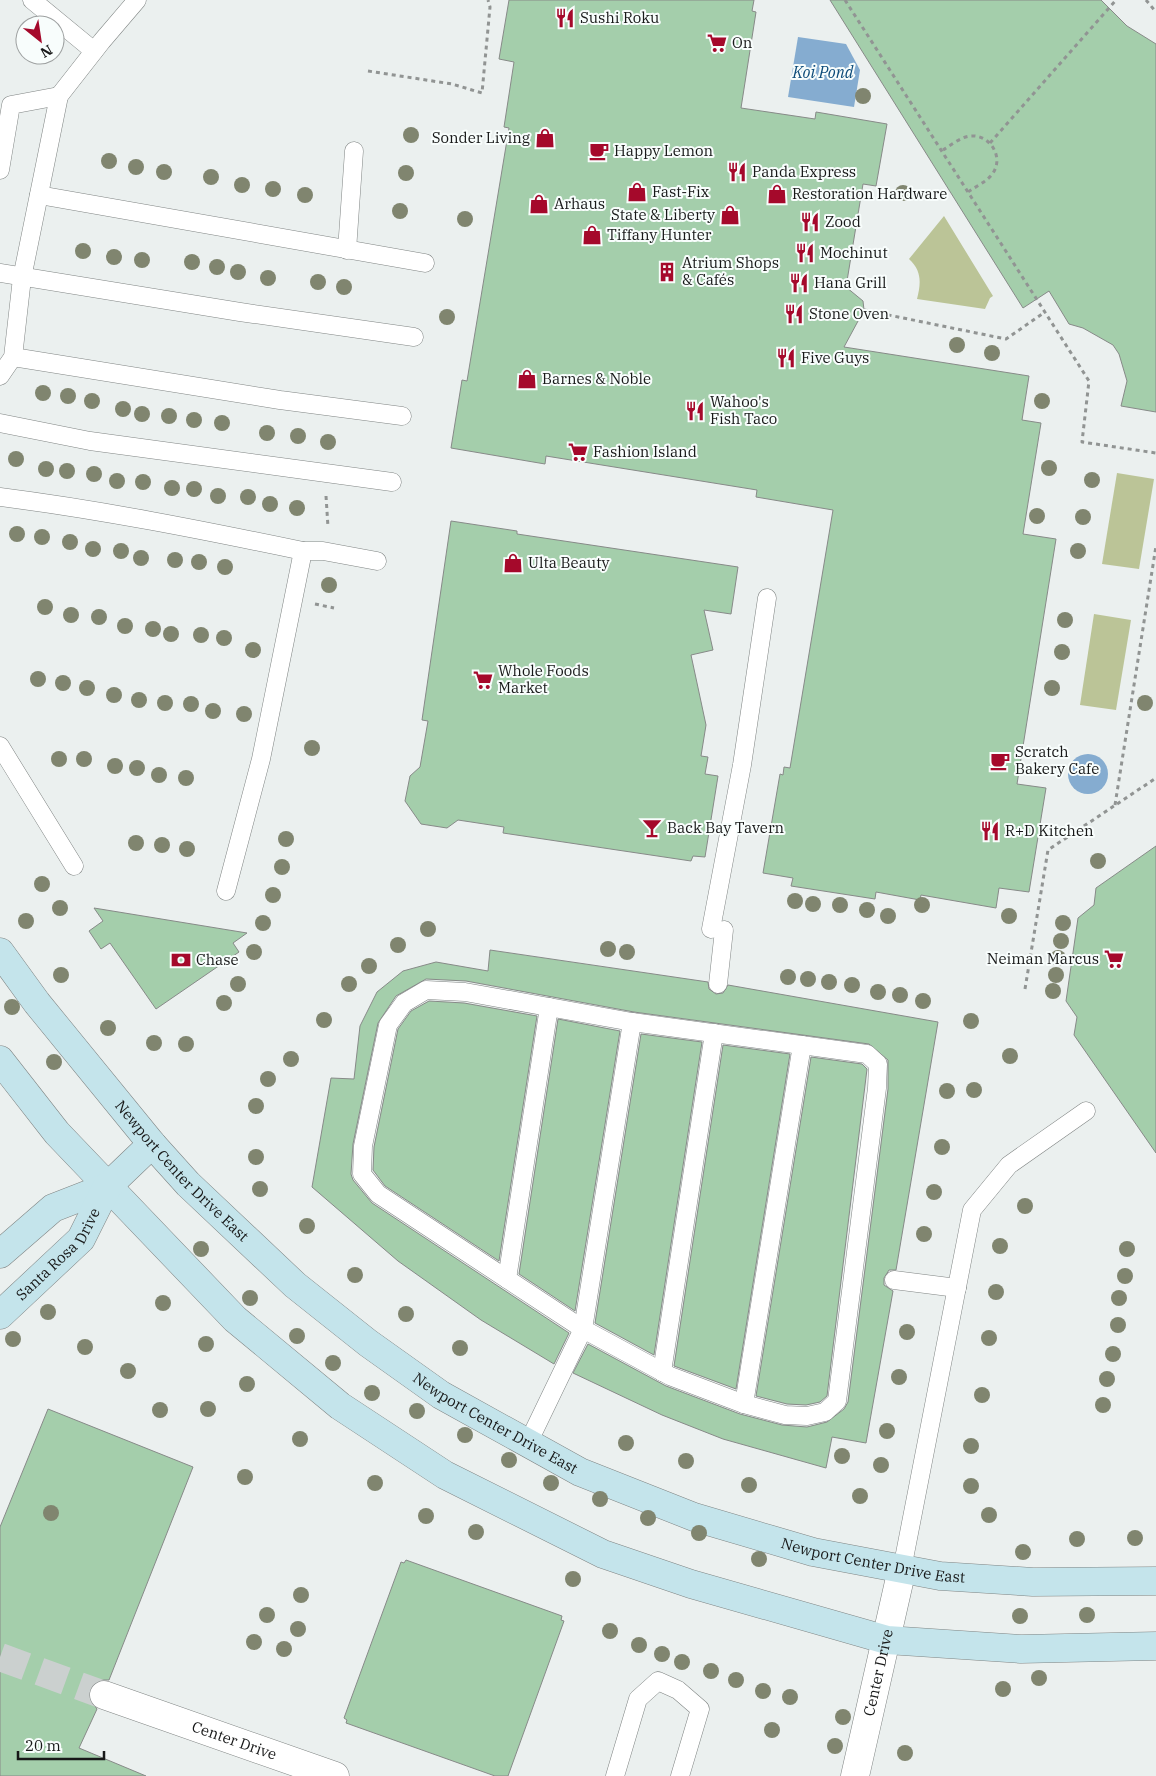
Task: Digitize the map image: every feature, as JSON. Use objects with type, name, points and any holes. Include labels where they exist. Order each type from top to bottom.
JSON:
[{"type":"main road","name":"Newport Center Drive East","points":[[0,952],[37,1003],[152,1144],[188,1184],[296,1286],[361,1338],[441,1395],[580,1472],[694,1517],[813,1552],[902,1569],[940,1576],[1034,1582],[1156,1581]]},
{"type":"main road","points":[[0,1060],[57,1133],[235,1318],[340,1406],[445,1475],[603,1554],[691,1584],[887,1640],[1021,1649],[1156,1646]]},
{"type":"main road","name":"Santa Rosa Drive","points":[[0,1314],[81,1239],[107,1187],[152,1144]]},
{"type":"main road","name":"Santa Rosa Drive","points":[[0,1254],[53,1208],[107,1187]]},
{"type":"street","name":"Center Drive","points":[[855,1776],[902,1569]]},
{"type":"street","name":"Center Drive","points":[[104,1695],[335,1776]]},
{"type":"lane","points":[[0,376],[13,357],[22,278],[59,96],[137,0]]},
{"type":"lane","points":[[37,1],[94,51]]},
{"type":"lane","points":[[0,170],[11,105],[59,96]]},
{"type":"lane","points":[[347,250],[354,151]]},
{"type":"lane","points":[[39,195],[425,264]]},
{"type":"lane","points":[[0,273],[22,278],[414,337]]},
{"type":"lane","points":[[13,357],[280,400],[402,416]]},
{"type":"lane","points":[[0,423],[90,441],[392,482]]},
{"type":"lane","points":[[0,497],[170,524],[303,551],[323,551],[377,561]]},
{"type":"lane","points":[[226,891],[261,759],[303,551]]},
{"type":"lane","points":[[718,984],[717,929],[766,598]]},
{"type":"lane","points":[[0,746],[74,866]]},
{"type":"lane","points":[[426,990],[464,992],[632,1022],[868,1054],[878,1064],[877,1088],[837,1401],[825,1412],[807,1416],[785,1415],[744,1404],[662,1372],[583,1329],[378,1194],[362,1174],[363,1146],[388,1025],[404,1003],[426,990]]},
{"type":"lane","points":[[507,1279],[549,1007]]},
{"type":"lane","points":[[528,1442],[583,1329],[632,1022]]},
{"type":"lane","points":[[662,1372],[714,1033]]},
{"type":"lane","points":[[744,1404],[802,1045]]},
{"type":"lane","points":[[902,1569],[972,1210],[1009,1166],[1086,1111]]},
{"type":"lane","points":[[894,1280],[957,1288]]},
{"type":"lane","points":[[615,1776],[638,1699],[658,1681],[678,1690],[700,1709],[680,1776]]},
{"type":"path","points":[[368,71],[452,84],[482,93],[490,7],[488,0]]},
{"type":"path","points":[[844,0],[943,150],[1089,381],[1082,442],[1156,453]]},
{"type":"path","points":[[990,143],[1116,0]]},
{"type":"path","points":[[1146,0],[1156,12]]},
{"type":"path","points":[[943,150],[970,136],[984,138],[995,150],[996,166],[988,179],[968,192]]},
{"type":"path","points":[[864,310],[1006,338],[1045,312]]},
{"type":"path","points":[[1115,805],[1156,546]]},
{"type":"path","points":[[1025,990],[1048,850],[1156,778]]},
{"type":"green space","points":[[944,216],[993,296],[990,298],[985,309],[917,299],[919,288],[918,273],[909,259]]},
{"type":"green space","points":[[1117,473],[1154,479],[1139,569],[1102,564]]},
{"type":"green space","points":[[1094,614],[1131,620],[1116,710],[1080,705]]},
{"type":"water","name":"Koi Pond","points":[[798,37],[846,44],[860,70],[854,107],[788,97]]},
{"type":"water","points":[[1092,754],[1099,757],[1105,763],[1108,774],[1107,782],[1099,791],[1092,794],[1084,794],[1077,791],[1069,782],[1068,770],[1071,763],[1080,755]]},
{"type":"building","points":[[509,0],[754,0],[752,11],[756,12],[741,108],[815,119],[816,112],[887,124],[876,186],[863,184],[846,287],[863,301],[864,310],[844,347],[1029,376],[1022,420],[1041,423],[1023,534],[1056,539],[1017,784],[1046,788],[1029,892],[999,888],[996,908],[921,895],[920,900],[876,892],[875,899],[791,886],[793,878],[763,873],[780,774],[783,775],[784,767],[790,768],[833,510],[756,497],[757,490],[546,456],[545,464],[451,448],[462,380],[467,381],[509,128],[504,127],[514,62],[499,59]]},
{"type":"building","points":[[830,0],[1101,0],[1127,26],[1156,44],[1156,412],[1121,406],[1127,381],[1119,354],[1113,345],[1083,328],[1069,324],[1049,291],[1023,308]]},
{"type":"building","points":[[451,521],[517,531],[517,534],[738,567],[731,614],[704,610],[713,650],[691,655],[706,725],[701,756],[708,757],[705,774],[718,776],[705,857],[693,856],[691,861],[503,833],[504,827],[458,820],[447,828],[421,824],[405,801],[410,776],[420,767],[428,721],[422,720]]},
{"type":"building","name":"Neiman Marcus","points":[[1156,846],[1156,1153],[1074,1035],[1077,1017],[1066,1001],[1078,918],[1094,905],[1096,888]]},
{"type":"building","name":"Chase","points":[[94,908],[247,933],[233,943],[239,952],[156,1009],[110,943],[101,949],[89,931],[103,921]]},
{"type":"building","points":[[490,950],[708,982],[709,989],[716,994],[723,993],[728,985],[938,1022],[896,1270],[889,1270],[884,1278],[884,1285],[893,1291],[866,1443],[832,1437],[826,1468],[723,1439],[662,1415],[573,1373],[588,1344],[666,1386],[740,1414],[782,1425],[807,1427],[827,1422],[844,1409],[848,1402],[888,1089],[888,1060],[869,1044],[634,1012],[466,981],[426,979],[396,996],[378,1023],[353,1144],[351,1174],[353,1180],[372,1203],[569,1333],[554,1364],[481,1320],[398,1261],[312,1187],[331,1078],[354,1079],[360,1026],[377,992],[403,971],[436,962],[488,971]]},
{"type":"building","points":[[429,1001],[464,1003],[537,1016],[499,1261],[385,1186],[373,1170],[374,1147],[398,1029],[411,1011]]},
{"type":"building","points":[[558,1019],[620,1031],[575,1311],[519,1274]]},
{"type":"building","points":[[641,1034],[702,1042],[654,1355],[595,1323]]},
{"type":"building","points":[[723,1045],[790,1054],[736,1389],[674,1366]]},
{"type":"building","points":[[811,1057],[862,1064],[867,1069],[827,1396],[820,1402],[806,1405],[787,1404],[756,1396]]},
{"type":"building","points":[[48,1409],[193,1467],[109,1680],[101,1680],[93,1684],[89,1689],[89,1698],[97,1709],[79,1748],[146,1776],[0,1776],[0,1527]]},
{"type":"building","points":[[406,1560],[562,1616],[561,1620],[564,1621],[508,1776],[495,1776],[346,1723],[347,1720],[344,1718],[401,1562],[404,1563]]},
{"type":"tunnel","points":[[0,1657],[104,1695]]},
{"type":"place","name":"Sushi Roku","points":[[565,18]]},
{"type":"place","name":"On","points":[[717,43]]},
{"type":"place","name":"Sonder Living","points":[[545,138]]},
{"type":"place","name":"Happy Lemon","points":[[599,151]]},
{"type":"place","name":"Panda Express","points":[[737,172]]},
{"type":"place","name":"Fast-Fix","points":[[637,192]]},
{"type":"place","name":"Restoration Hardware","points":[[777,194]]},
{"type":"place","name":"Arhaus","points":[[539,204]]},
{"type":"place","name":"State & Liberty","points":[[730,215]]},
{"type":"place","name":"Zood","points":[[810,222]]},
{"type":"place","name":"Tiffany Hunter","points":[[592,235]]},
{"type":"place","name":"Mochinut","points":[[805,253]]},
{"type":"place","name":"Atrium Shops & Cafés","points":[[667,272]]},
{"type":"place","name":"Hana Grill","points":[[799,283]]},
{"type":"place","name":"Stone Oven","points":[[794,314]]},
{"type":"place","name":"Five Guys","points":[[786,358]]},
{"type":"place","name":"Barnes & Noble","points":[[527,379]]},
{"type":"place","name":"Wahoo's Fish Taco","points":[[695,411]]},
{"type":"place","name":"Fashion Island","points":[[578,452]]},
{"type":"place","name":"Ulta Beauty","points":[[513,563]]},
{"type":"place","name":"Whole Foods Market","points":[[483,680]]},
{"type":"place","name":"Scratch Bakery Cafe","points":[[1000,761]]},
{"type":"place","name":"Back Bay Tavern","points":[[652,828]]},
{"type":"place","name":"R+D Kitchen","points":[[990,831]]},
{"type":"place","name":"Neiman Marcus","points":[[1114,959]]},
{"type":"place","name":"Chase","points":[[181,960]]}]
